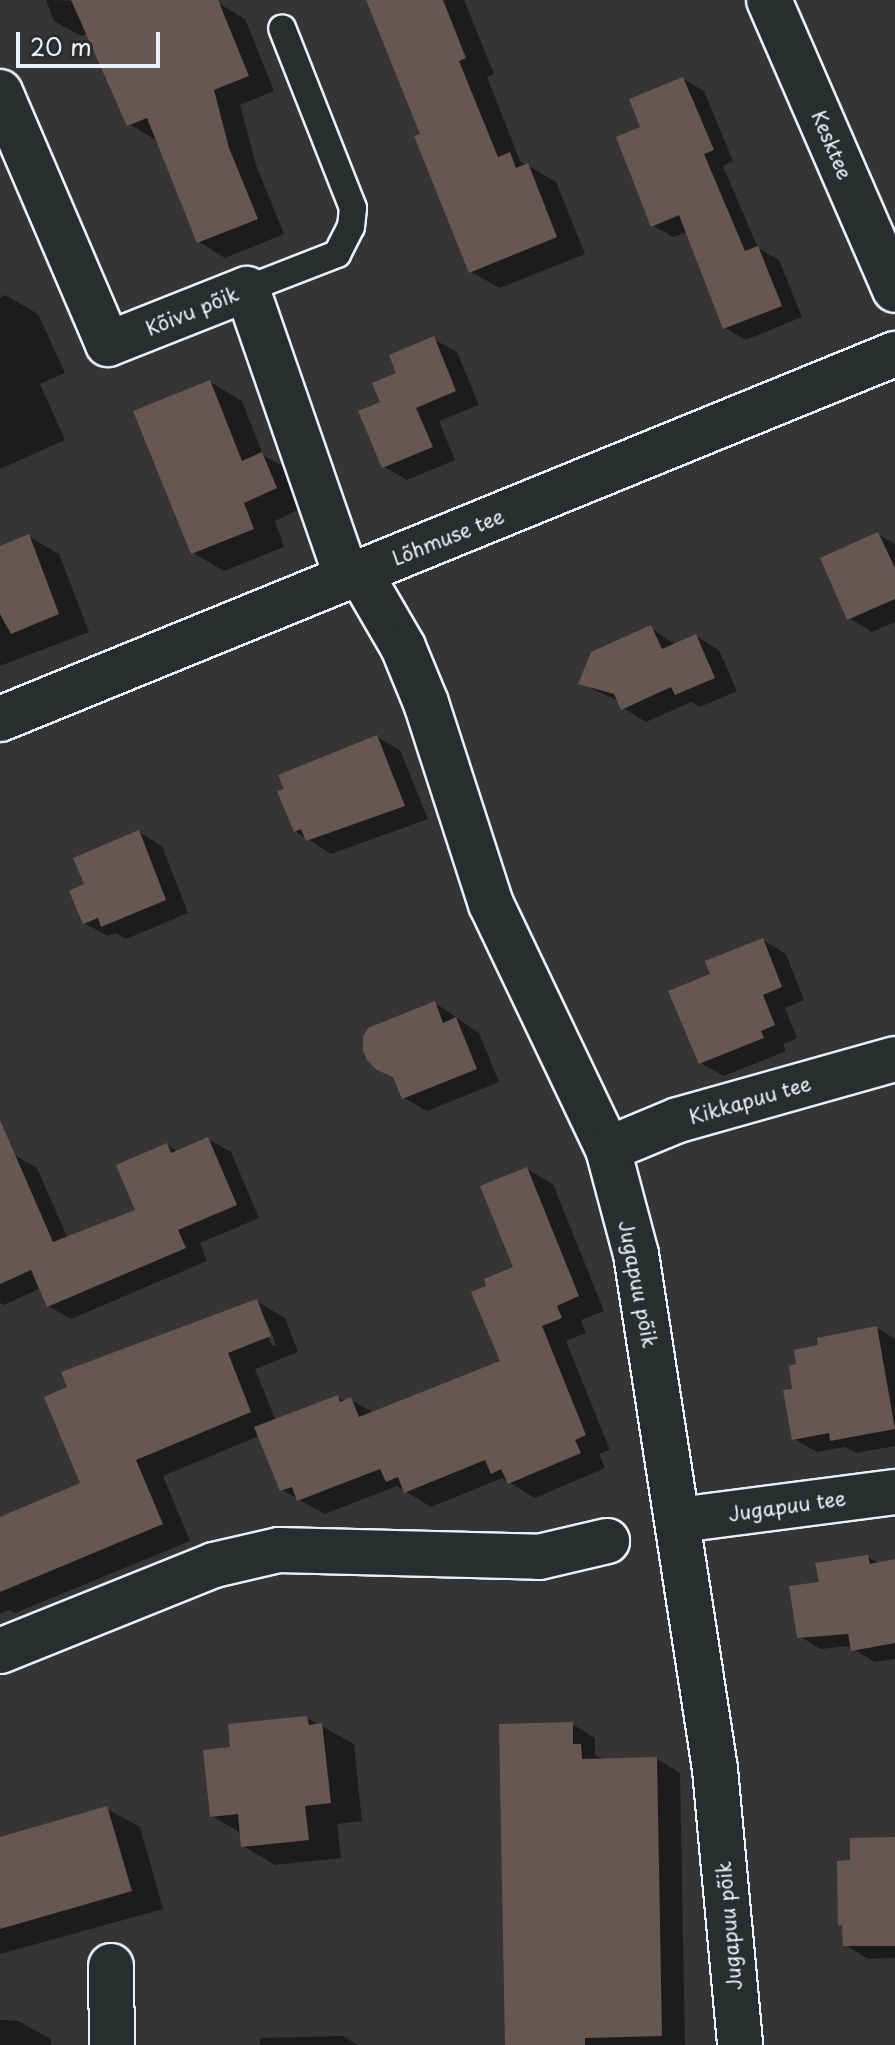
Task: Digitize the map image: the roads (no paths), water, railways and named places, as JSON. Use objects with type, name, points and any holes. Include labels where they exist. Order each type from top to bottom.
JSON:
[{"type":"street","name":"Kesktee","points":[[769,0],[895,290]]},
{"type":"street","name":"Kõivu põik","points":[[0,92],[108,344],[247,289],[354,575]]},
{"type":"street","name":"Lõhmuse tee","points":[[0,719],[895,354]]},
{"type":"street","name":"Jugapuu põik","points":[[354,575],[403,647],[426,703],[491,904],[608,1149],[636,1254],[715,1769],[740,2045]]},
{"type":"street","name":"Kikkapuu tee","points":[[608,1149],[678,1120],[895,1059]]},
{"type":"street","name":"Jugapuu tee","points":[[679,1520],[895,1492]]},
{"type":"street","points":[[0,1651],[214,1565],[279,1550],[539,1557],[607,1541]]},
{"type":"street","points":[[111,1966],[112,2045]]},
{"type":"lane","points":[[247,289],[337,254],[351,227],[353,208],[282,28]]}]
